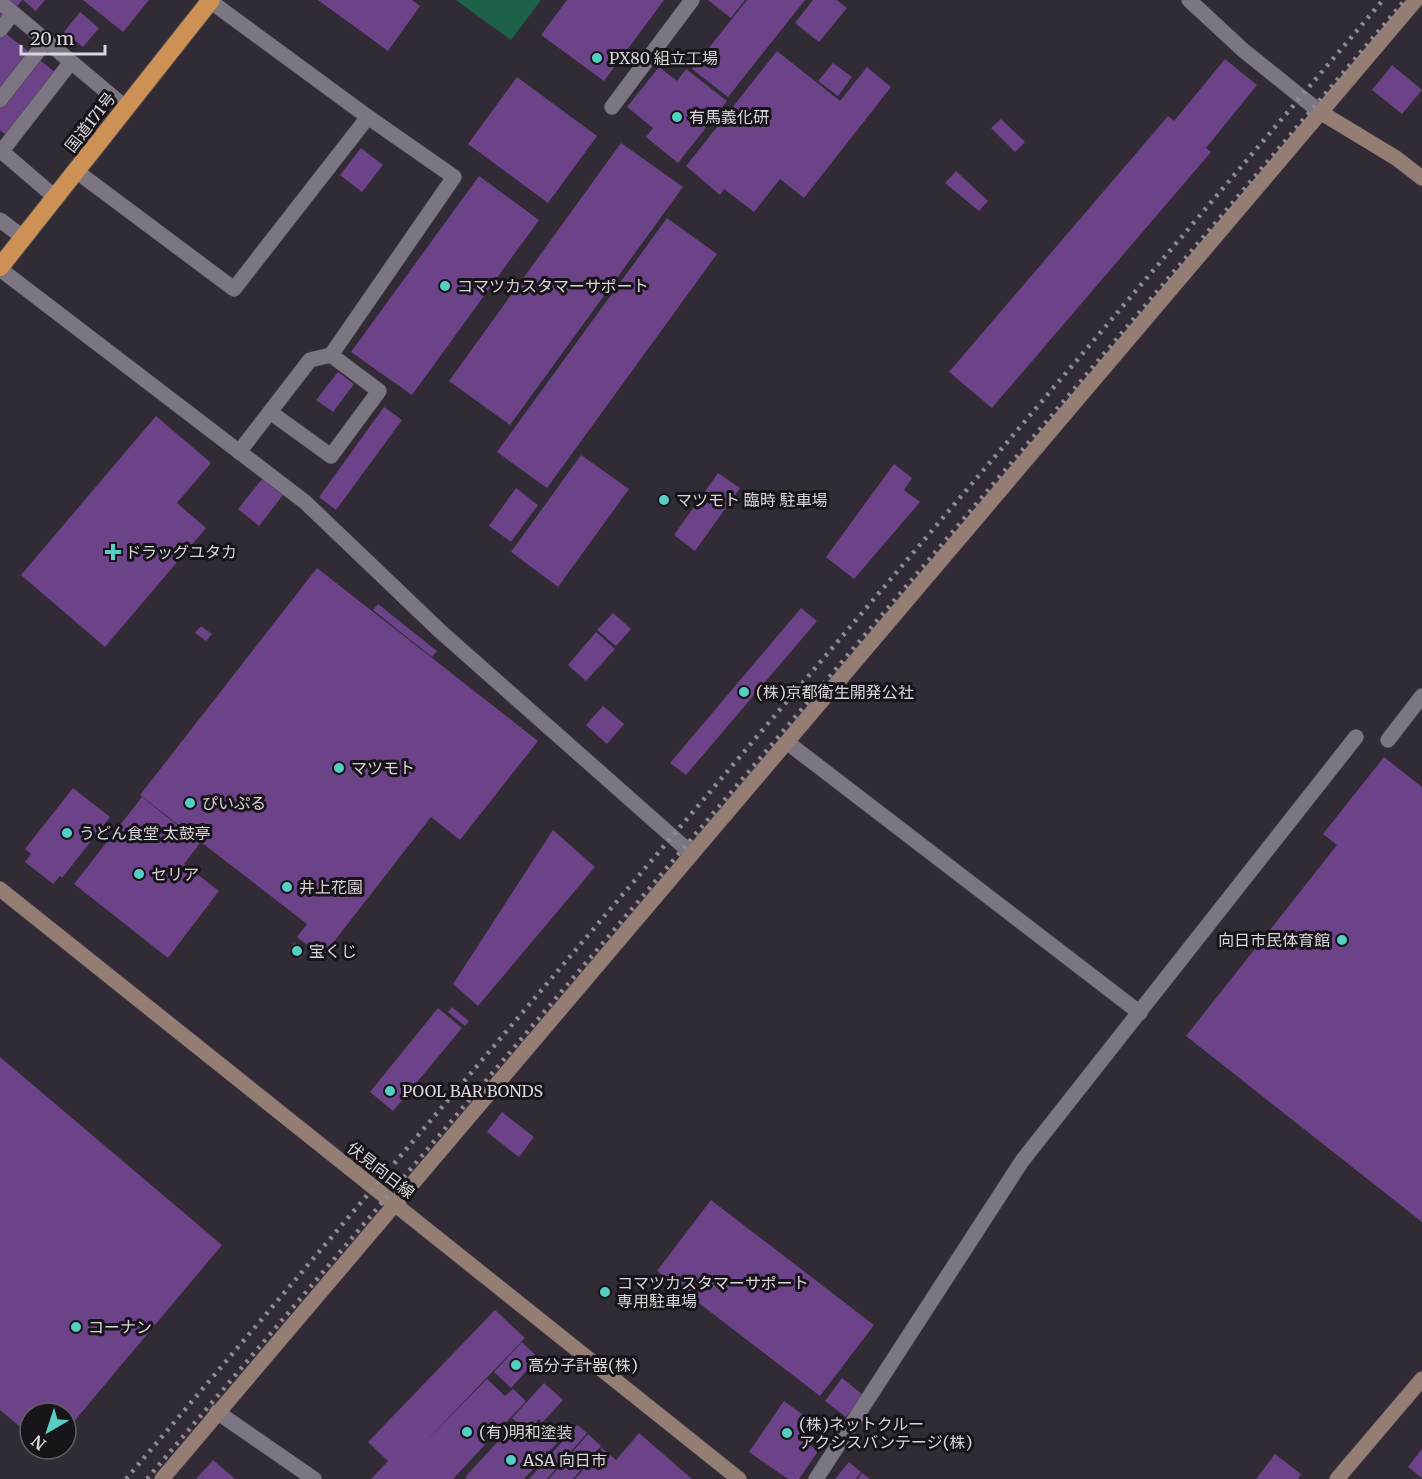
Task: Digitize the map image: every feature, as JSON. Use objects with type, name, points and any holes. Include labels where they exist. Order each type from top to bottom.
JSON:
[{"type":"highway","name":"国道171号","points":[[0,268],[210,1]]},
{"type":"street","points":[[612,107],[692,0]]},
{"type":"street","points":[[1189,0],[1244,50],[1320,112],[1396,158],[1422,178]]},
{"type":"street","points":[[162,1479],[1416,0]]},
{"type":"street","points":[[210,1],[454,177],[331,355],[310,360],[239,452]]},
{"type":"street","points":[[0,2],[126,108]]},
{"type":"street","points":[[0,30],[13,13]]},
{"type":"street","points":[[0,100],[46,41]]},
{"type":"street","points":[[56,198],[1,151],[71,62]]},
{"type":"street","points":[[76,171],[234,289],[368,117]]},
{"type":"street","points":[[0,220],[24,238]]},
{"type":"street","points":[[0,268],[305,502],[440,631],[691,853]]},
{"type":"street","points":[[270,412],[331,456],[379,391],[331,355]]},
{"type":"street","points":[[1388,740],[1422,696]]},
{"type":"street","points":[[816,1479],[1022,1161],[1356,737]]},
{"type":"street","points":[[788,743],[1140,1013]]},
{"type":"street","name":"伏見向日線","points":[[0,889],[740,1479]]},
{"type":"street","points":[[1337,1479],[1421,1383]]},
{"type":"street","points":[[217,1412],[314,1479]]},
{"type":"green space","points":[[456,0],[541,0],[511,40]]},
{"type":"building","points":[[0,0],[22,0],[0,28]]},
{"type":"building","points":[[23,0],[45,0],[36,11]]},
{"type":"building","points":[[83,0],[149,0],[123,32]]},
{"type":"building","points":[[318,0],[412,0],[420,6],[388,51]]},
{"type":"building","name":"PX80 組立工場","points":[[567,0],[664,0],[604,81],[541,35]]},
{"type":"building","points":[[708,0],[745,0],[731,18]]},
{"type":"building","points":[[747,0],[805,0],[728,97],[692,69]]},
{"type":"building","points":[[813,0],[837,0],[847,8],[819,42],[795,23]]},
{"type":"building","points":[[80,12],[99,28],[83,47],[64,32]]},
{"type":"building","points":[[0,29],[64,79],[14,142],[0,130]]},
{"type":"building","points":[[777,51],[840,101],[867,67],[891,87],[804,198],[780,179],[754,212],[724,189],[720,195],[686,166]]},
{"type":"building","points":[[1225,59],[1257,85],[1206,148],[1211,152],[992,408],[949,372],[1168,116],[1174,121]]},
{"type":"building","points":[[833,63],[852,77],[838,96],[818,81]]},
{"type":"building","points":[[1392,65],[1422,90],[1402,114],[1372,90]]},
{"type":"building","name":"有馬義化研","points":[[659,67],[677,81],[686,69],[727,101],[678,163],[646,137],[653,128],[627,107]]},
{"type":"building","points":[[517,77],[597,136],[548,203],[468,144]]},
{"type":"building","points":[[1001,119],[1025,142],[1015,152],[991,128]]},
{"type":"building","points":[[621,143],[683,187],[510,425],[449,381]]},
{"type":"building","points":[[361,148],[383,165],[362,192],[340,175]]},
{"type":"building","points":[[956,171],[988,201],[979,211],[945,183]]},
{"type":"building","name":"コマツカスタマーサポート","points":[[479,176],[539,220],[412,395],[351,352]]},
{"type":"building","points":[[667,218],[717,254],[547,488],[497,452]]},
{"type":"building","points":[[338,372],[354,384],[333,412],[316,400]]},
{"type":"building","points":[[384,407],[402,420],[336,510],[319,497]]},
{"type":"building","name":"ドラッグユタカ","points":[[156,416],[211,463],[177,503],[206,528],[105,647],[21,575]]},
{"type":"building","points":[[581,455],[629,489],[558,587],[511,552]]},
{"type":"building","points":[[894,464],[912,478],[904,490],[920,502],[854,579],[826,557]]},
{"type":"building","points":[[718,473],[740,488],[695,551],[674,535]]},
{"type":"building","points":[[262,479],[283,495],[259,526],[238,509]]},
{"type":"building","points":[[516,488],[538,505],[511,542],[489,526]]},
{"type":"building","name":"マツモト","points":[[317,568],[538,741],[460,840],[431,817],[322,957],[297,937],[307,924],[140,795]]},
{"type":"building","points":[[378,604],[437,651],[432,657],[373,610]]},
{"type":"building","name":"(株)京都衛生開発公社","points":[[801,608],[817,621],[686,775],[670,763]]},
{"type":"building","points":[[613,613],[631,629],[616,646],[597,630]]},
{"type":"building","points":[[201,626],[212,634],[206,641],[195,633]]},
{"type":"building","points":[[596,632],[615,649],[586,681],[568,665]]},
{"type":"building","points":[[603,706],[624,724],[607,744],[586,725]]},
{"type":"building","name":"向日市民体育館","points":[[1384,757],[1422,787],[1422,1222],[1186,1036],[1337,845],[1323,834]]},
{"type":"building","name":"うどん食堂 太鼓亭","points":[[73,788],[110,817],[62,878],[60,876],[53,884],[25,862],[31,854],[25,849]]},
{"type":"building","name":"セリア","points":[[142,797],[200,843],[184,864],[219,891],[168,958],[74,884]]},
{"type":"building","points":[[553,830],[595,867],[478,1006],[453,984]]},
{"type":"building","name":"宝くじ","points":[[294,943],[305,952],[300,959],[289,951]]},
{"type":"building","points":[[452,1007],[469,1021],[465,1026],[448,1012]]},
{"type":"building","points":[[438,1008],[462,1028],[393,1111],[370,1092]]},
{"type":"building","name":"コーナン","points":[[0,1057],[222,1245],[78,1417],[78,1401],[18,1401],[18,1425],[0,1410]]},
{"type":"building","points":[[502,1112],[534,1137],[519,1157],[487,1132]]},
{"type":"building","points":[[711,1200],[874,1325],[820,1396],[657,1271]]},
{"type":"building","points":[[495,1310],[525,1338],[423,1444],[487,1379],[505,1396],[513,1389],[526,1401],[453,1479],[371,1479],[388,1461],[368,1442]]},
{"type":"building","name":"高分子計器(株)","points":[[522,1342],[538,1358],[511,1388],[494,1372]]},
{"type":"building","points":[[842,1378],[863,1395],[846,1417],[825,1401]]},
{"type":"building","points":[[544,1383],[563,1400],[542,1423],[539,1419],[528,1431],[512,1418]]},
{"type":"building","name":"(株)ネットクルー アクシスバンテージ(株)","points":[[784,1401],[817,1425],[805,1442],[818,1451],[799,1479],[788,1479],[749,1452]]},
{"type":"building","name":"ASA 向日市","points":[[515,1423],[527,1435],[537,1424],[557,1443],[524,1479],[467,1479],[465,1477]]},
{"type":"building","points":[[577,1425],[587,1433],[547,1479],[529,1479]]},
{"type":"building","points":[[639,1433],[692,1479],[575,1479],[602,1448],[616,1460]]},
{"type":"building","points":[[588,1434],[601,1446],[573,1479],[549,1479]]},
{"type":"building","points":[[1422,1449],[1422,1478],[1408,1467]]},
{"type":"building","points":[[1275,1454],[1301,1474],[1298,1479],[1256,1479]]},
{"type":"building","points":[[213,1460],[235,1479],[196,1479]]},
{"type":"building","points":[[849,1462],[861,1472],[856,1479],[835,1479]]},
{"type":"building","points":[[862,1473],[870,1479],[858,1479]]},
{"type":"railway","points":[[126,1479],[1383,0]]},
{"type":"railway","points":[[147,1479],[1405,0]]},
{"type":"place","name":"PX80 組立工場","points":[[597,58]]},
{"type":"place","name":"有馬義化研","points":[[677,117]]},
{"type":"place","name":"コマツカスタマーサポート","points":[[445,286]]},
{"type":"place","name":"マツモト 臨時 駐車場","points":[[664,500]]},
{"type":"place","name":"ドラッグユタカ","points":[[113,552]]},
{"type":"place","name":"(株)京都衛生開発公社","points":[[744,692]]},
{"type":"place","name":"マツモト","points":[[339,768]]},
{"type":"place","name":"ぴいぷる","points":[[190,803]]},
{"type":"place","name":"うどん食堂 太鼓亭","points":[[67,833]]},
{"type":"place","name":"セリア","points":[[139,874]]},
{"type":"place","name":"井上花園","points":[[287,887]]},
{"type":"place","name":"向日市民体育館","points":[[1342,940]]},
{"type":"place","name":"宝くじ","points":[[297,951]]},
{"type":"place","name":"POOL BAR BONDS","points":[[390,1091]]},
{"type":"place","name":"コマツカスタマーサポート 専用駐車場","points":[[605,1292]]},
{"type":"place","name":"コーナン","points":[[76,1327]]},
{"type":"place","name":"高分子計器(株)","points":[[516,1365]]},
{"type":"place","name":"(有)明和塗装","points":[[467,1432]]},
{"type":"place","name":"(株)ネットクルー アクシスバンテージ(株)","points":[[787,1433]]},
{"type":"place","name":"ASA 向日市","points":[[511,1460]]}]
